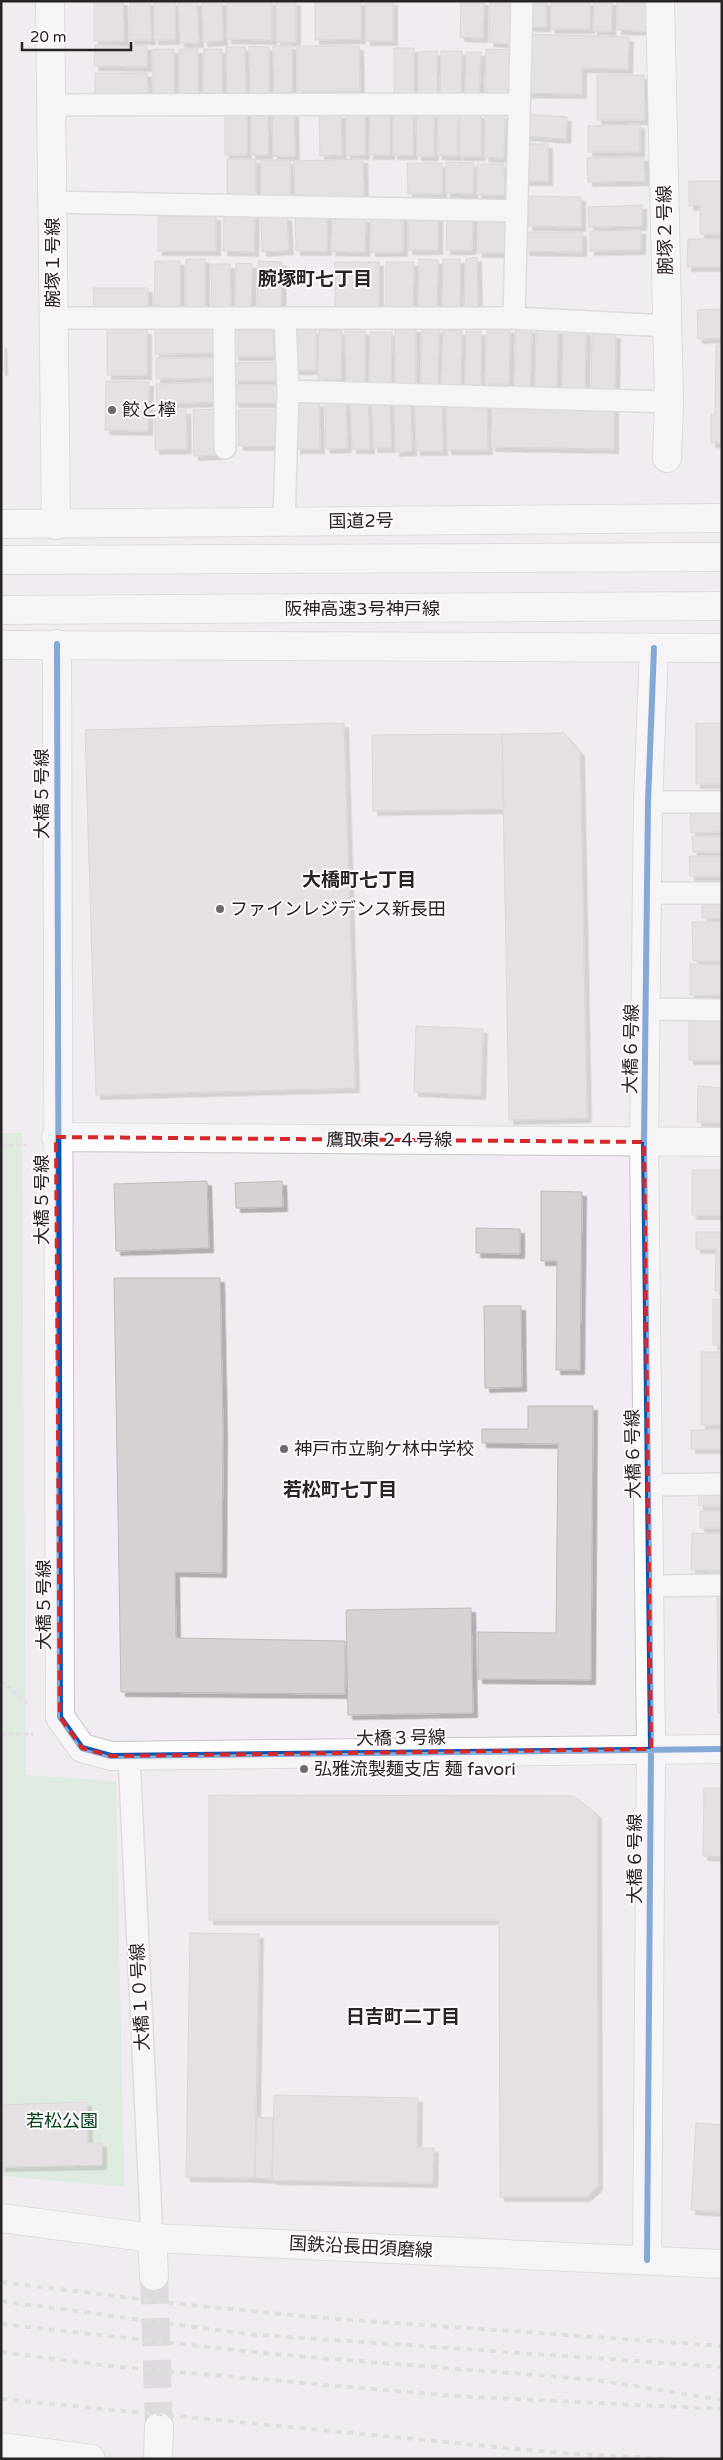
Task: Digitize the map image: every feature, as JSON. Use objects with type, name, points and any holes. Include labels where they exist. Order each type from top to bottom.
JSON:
[{"type":"main road","name":"腕塚１号線","points":[[50,1],[56,524]]},
{"type":"main road","name":"腕塚２号線","points":[[660,1],[668,326],[669,402],[667,458]]},
{"type":"main road","name":"国道2号","points":[[1,524],[722,518]]},
{"type":"main road","points":[[1,560],[722,557]]},
{"type":"main road","name":"阪神高速3号神戸線","points":[[1,610],[722,606]]},
{"type":"main road","name":"大橋５号線","points":[[57,644],[45,1141],[60,1717],[82,1748]]},
{"type":"main road","points":[[1,645],[722,648]]},
{"type":"main road","name":"大橋６号線","points":[[647,2260],[651,1750],[644,1142],[648,802],[654,648]]},
{"type":"main road","name":"鷹取東２４号線","points":[[45,1141],[722,1142]]},
{"type":"main road","name":"大橋３号線","points":[[82,1748],[111,1756],[722,1749]]},
{"type":"main road","name":"国鉄沿長田須磨線","points":[[1,2218],[152,2238],[722,2264]]},
{"type":"main road","points":[[152,2238],[154,2276]]},
{"type":"main road","points":[[158,2459],[159,2428]]},
{"type":"main road","points":[[1,2447],[91,2459]]},
{"type":"lane","points":[[514,318],[522,1]]},
{"type":"lane","points":[[51,105],[519,104]]},
{"type":"lane","points":[[52,202],[517,210]]},
{"type":"lane","points":[[53,318],[514,318],[668,326]]},
{"type":"lane","points":[[224,318],[225,448]]},
{"type":"lane","points":[[284,522],[288,391],[285,318]]},
{"type":"lane","points":[[288,391],[669,402]]},
{"type":"lane","points":[[648,802],[722,802]]},
{"type":"lane","points":[[647,893],[722,893]]},
{"type":"lane","points":[[646,1009],[722,1010]]},
{"type":"lane","points":[[648,1485],[722,1484]]},
{"type":"lane","points":[[649,1586],[722,1585]]},
{"type":"lane","name":"大橋１０号線","points":[[129,1756],[152,2238]]},
{"type":"path","points":[[1,1146],[45,1141]]},
{"type":"path","points":[[1,1681],[28,1704]]},
{"type":"path","points":[[1,1734],[34,1734]]},
{"type":"highlighted area","points":[[56,1137],[644,1142],[651,1749],[111,1756],[82,1748],[60,1717]]},
{"type":"green space","name":"若松公園","points":[[1,1133],[22,1133],[26,1775],[116,1781],[124,2187],[1,2176]]},
{"type":"building","points":[[94,1],[123,1],[124,41],[94,41]]},
{"type":"building","points":[[130,1],[150,1],[151,40],[130,40]]},
{"type":"building","points":[[154,1],[175,1],[175,40],[154,40]]},
{"type":"building","points":[[178,1],[197,1],[199,43],[180,43]]},
{"type":"building","points":[[202,1],[222,1],[223,41],[203,42]]},
{"type":"building","points":[[227,1],[272,1],[272,40],[227,39]]},
{"type":"building","points":[[276,1],[296,1],[296,42],[276,42]]},
{"type":"building","points":[[315,1],[361,1],[361,39],[315,40]]},
{"type":"building","points":[[366,1],[393,1],[393,41],[366,41]]},
{"type":"building","points":[[461,1],[484,1],[483,38],[460,37]]},
{"type":"building","points":[[490,1],[513,1],[512,44],[489,42]]},
{"type":"building","points":[[527,1],[546,1],[546,27],[527,27]]},
{"type":"building","points":[[551,1],[590,1],[590,29],[551,29]]},
{"type":"building","points":[[594,1],[612,1],[611,31],[593,31]]},
{"type":"building","points":[[617,1],[647,1],[647,31],[617,30]]},
{"type":"building","points":[[525,34],[629,37],[628,69],[582,68],[582,94],[524,93]]},
{"type":"building","points":[[95,45],[147,46],[147,67],[94,66]]},
{"type":"building","points":[[292,45],[292,92],[274,93],[273,46]]},
{"type":"building","points":[[249,46],[269,47],[269,95],[250,95]]},
{"type":"building","points":[[297,46],[359,46],[360,91],[297,91]]},
{"type":"building","points":[[226,47],[245,47],[246,96],[227,96]]},
{"type":"building","points":[[394,48],[414,48],[414,95],[394,95]]},
{"type":"building","points":[[153,49],[174,49],[174,94],[153,94]]},
{"type":"building","points":[[179,49],[198,49],[198,95],[179,95]]},
{"type":"building","points":[[204,49],[222,49],[222,94],[203,93]]},
{"type":"building","points":[[486,49],[511,50],[510,96],[485,95]]},
{"type":"building","points":[[437,51],[437,95],[418,96],[418,52]]},
{"type":"building","points":[[441,51],[462,51],[461,97],[440,97]]},
{"type":"building","points":[[466,52],[481,52],[479,95],[465,95]]},
{"type":"building","points":[[95,73],[147,73],[148,93],[95,94]]},
{"type":"building","points":[[597,75],[644,75],[645,120],[597,120]]},
{"type":"building","points":[[370,110],[390,111],[390,155],[369,155]]},
{"type":"building","points":[[225,111],[247,111],[247,155],[225,155]]},
{"type":"building","points":[[251,111],[268,111],[268,155],[251,155]]},
{"type":"building","points":[[272,112],[294,112],[295,156],[273,156]]},
{"type":"building","points":[[346,112],[365,112],[365,155],[346,155]]},
{"type":"building","points":[[393,112],[413,112],[413,155],[393,155]]},
{"type":"building","points":[[416,113],[434,113],[434,156],[417,156]]},
{"type":"building","points":[[438,113],[458,114],[457,156],[437,155]]},
{"type":"building","points":[[341,114],[342,155],[320,156],[319,115]]},
{"type":"building","points":[[460,114],[481,114],[481,156],[459,156]]},
{"type":"building","points":[[485,114],[505,115],[504,158],[484,157]]},
{"type":"building","points":[[526,114],[567,117],[566,139],[525,136]]},
{"type":"building","points":[[640,124],[640,152],[588,152],[588,126]]},
{"type":"building","points":[[523,144],[548,144],[548,181],[523,181]]},
{"type":"building","points":[[644,157],[645,181],[588,182],[587,158]]},
{"type":"building","points":[[227,159],[256,159],[256,198],[227,197]]},
{"type":"building","points":[[363,159],[364,196],[295,197],[294,161]]},
{"type":"building","points":[[261,160],[290,160],[290,197],[261,197]]},
{"type":"building","points":[[446,162],[474,163],[473,194],[446,193]]},
{"type":"building","points":[[407,163],[442,163],[442,194],[408,194]]},
{"type":"building","points":[[477,164],[504,164],[505,195],[477,195]]},
{"type":"building","points":[[689,181],[722,181],[722,234],[700,234],[700,205],[689,206]]},
{"type":"building","points":[[528,196],[581,197],[581,227],[528,226]]},
{"type":"building","points":[[642,205],[642,226],[589,227],[588,207]]},
{"type":"building","points":[[224,213],[255,214],[254,252],[223,251]]},
{"type":"building","points":[[447,214],[473,215],[472,250],[446,250]]},
{"type":"building","points":[[327,215],[327,251],[296,251],[295,216]]},
{"type":"building","points":[[158,216],[216,216],[216,251],[158,251]]},
{"type":"building","points":[[287,216],[289,250],[262,252],[261,217]]},
{"type":"building","points":[[371,216],[403,216],[403,252],[371,252]]},
{"type":"building","points":[[438,216],[438,250],[408,250],[408,217]]},
{"type":"building","points":[[332,217],[366,218],[365,252],[331,251]]},
{"type":"building","points":[[478,219],[505,220],[505,253],[478,253]]},
{"type":"building","points":[[641,230],[641,250],[590,251],[590,231]]},
{"type":"building","points":[[525,232],[582,232],[582,252],[525,251]]},
{"type":"building","points":[[688,239],[722,239],[722,267],[687,267]]},
{"type":"building","points":[[477,257],[478,307],[464,307],[466,259]]},
{"type":"building","points":[[186,259],[205,259],[205,311],[186,311]]},
{"type":"building","points":[[419,259],[438,260],[437,311],[418,311]]},
{"type":"building","points":[[443,259],[460,259],[460,313],[442,313]]},
{"type":"building","points":[[155,261],[180,261],[180,307],[154,306]]},
{"type":"building","points":[[258,261],[282,262],[281,313],[257,312]]},
{"type":"building","points":[[335,262],[379,262],[379,310],[335,310]]},
{"type":"building","points":[[386,262],[414,262],[413,309],[386,309]]},
{"type":"building","points":[[236,263],[252,264],[251,311],[235,311]]},
{"type":"building","points":[[211,264],[230,264],[231,312],[212,312]]},
{"type":"building","points":[[93,288],[148,288],[148,312],[94,311]]},
{"type":"building","points":[[722,309],[722,338],[698,339],[697,310]]},
{"type":"building","points":[[218,326],[218,353],[155,354],[155,327]]},
{"type":"building","points":[[395,328],[416,328],[416,386],[395,385]]},
{"type":"building","points":[[487,328],[510,329],[509,384],[485,384]]},
{"type":"building","points":[[516,328],[532,329],[530,388],[514,387]]},
{"type":"building","points":[[107,329],[147,330],[147,375],[107,375]]},
{"type":"building","points":[[293,329],[316,330],[316,370],[293,370]]},
{"type":"building","points":[[422,329],[439,329],[438,386],[421,386]]},
{"type":"building","points":[[536,329],[558,329],[557,389],[535,388]]},
{"type":"building","points":[[233,330],[273,330],[274,356],[234,356]]},
{"type":"building","points":[[319,330],[342,331],[341,379],[318,379]]},
{"type":"building","points":[[443,330],[462,331],[461,386],[441,385]]},
{"type":"building","points":[[563,330],[586,331],[585,389],[562,389]]},
{"type":"building","points":[[345,331],[365,331],[365,384],[346,383]]},
{"type":"building","points":[[466,331],[481,331],[481,385],[465,384]]},
{"type":"building","points":[[370,332],[392,332],[391,382],[369,382]]},
{"type":"building","points":[[592,334],[616,334],[615,390],[591,389]]},
{"type":"building","points":[[2,344],[3,371],[1,371]]},
{"type":"building","points":[[716,345],[722,345],[722,443],[711,443],[711,414],[715,414]]},
{"type":"building","points":[[156,358],[217,358],[217,378],[156,379]]},
{"type":"building","points":[[277,362],[278,381],[234,381],[233,363]]},
{"type":"building","points":[[106,381],[149,382],[148,431],[105,430]]},
{"type":"building","points":[[213,382],[214,402],[157,404],[156,384]]},
{"type":"building","points":[[234,385],[280,385],[281,403],[234,403]]},
{"type":"building","points":[[346,400],[347,448],[326,449],[325,401]]},
{"type":"building","points":[[368,401],[370,449],[352,449],[350,402]]},
{"type":"building","points":[[296,402],[319,402],[320,449],[296,449]]},
{"type":"building","points":[[372,402],[390,402],[391,448],[373,448]]},
{"type":"building","points":[[394,402],[411,402],[412,451],[395,452]]},
{"type":"building","points":[[487,402],[488,450],[447,450],[446,403]]},
{"type":"building","points":[[415,403],[442,403],[443,451],[416,451]]},
{"type":"building","points":[[492,403],[614,406],[614,449],[491,447]]},
{"type":"building","points":[[217,409],[219,455],[194,456],[193,410]]},
{"type":"building","points":[[155,410],[186,410],[187,449],[155,450]]},
{"type":"building","points":[[238,410],[276,410],[277,446],[239,446]]},
{"type":"building","name":"ファインレジデンス新長田","points":[[344,723],[355,1088],[96,1095],[85,730]]},
{"type":"building","points":[[696,723],[722,723],[722,784],[696,784]]},
{"type":"building","points":[[564,733],[580,752],[587,1118],[509,1120],[502,734]]},
{"type":"building","points":[[502,734],[504,809],[373,811],[372,735]]},
{"type":"building","points":[[722,813],[722,832],[691,833],[690,814]]},
{"type":"building","points":[[692,836],[722,836],[722,852],[693,852]]},
{"type":"building","points":[[689,856],[722,856],[722,876],[690,876]]},
{"type":"building","points":[[702,896],[722,896],[722,918],[702,918]]},
{"type":"building","points":[[692,922],[722,922],[722,961],[693,961]]},
{"type":"building","points":[[690,964],[722,965],[722,995],[690,995]]},
{"type":"building","points":[[689,1018],[722,1018],[722,1060],[689,1060]]},
{"type":"building","points":[[416,1026],[483,1029],[481,1095],[414,1092]]},
{"type":"building","points":[[698,1086],[722,1088],[722,1122],[697,1122]]},
{"type":"building","points":[[692,1170],[722,1170],[722,1215],[692,1215]]},
{"type":"building","points":[[207,1181],[209,1248],[116,1251],[114,1184]]},
{"type":"building","points":[[282,1181],[283,1207],[236,1208],[235,1183]]},
{"type":"building","points":[[541,1191],[582,1192],[580,1370],[556,1370],[557,1261],[541,1261]]},
{"type":"building","points":[[476,1228],[520,1229],[520,1254],[476,1253]]},
{"type":"building","points":[[696,1232],[722,1232],[722,1291],[715,1291],[716,1249],[696,1249]]},
{"type":"building","points":[[114,1278],[220,1278],[223,1432],[222,1573],[175,1572],[176,1638],[345,1641],[345,1694],[121,1692]]},
{"type":"building","points":[[713,1299],[722,1299],[722,1345],[713,1345]]},
{"type":"building","points":[[484,1306],[521,1306],[522,1387],[485,1388]]},
{"type":"building","points":[[701,1352],[722,1352],[722,1425],[701,1425]]},
{"type":"building","points":[[528,1406],[593,1406],[591,1680],[478,1679],[478,1632],[556,1633],[558,1444],[482,1443],[482,1429],[528,1429]]},
{"type":"building","points":[[691,1430],[722,1430],[722,1449],[691,1449]]},
{"type":"building","points":[[698,1491],[722,1491],[722,1506],[699,1506]]},
{"type":"building","points":[[700,1511],[722,1511],[722,1528],[700,1528]]},
{"type":"building","points":[[692,1533],[722,1534],[722,1571],[691,1570]]},
{"type":"building","points":[[717,1598],[722,1598],[722,1713],[718,1713]]},
{"type":"building","points":[[471,1608],[473,1713],[348,1715],[346,1610]]},
{"type":"building","points":[[704,1788],[722,1788],[722,1857],[703,1856]]},
{"type":"building","points":[[209,1795],[574,1796],[597,1814],[598,2186],[586,2197],[500,2197],[499,1920],[209,1920]]},
{"type":"building","points":[[190,1933],[259,1934],[255,2178],[186,2177]]},
{"type":"building","points":[[274,2095],[418,2098],[417,2148],[434,2148],[433,2183],[272,2180]]},
{"type":"building","points":[[87,2102],[88,2143],[102,2143],[102,2165],[1,2167],[1,2105]]},
{"type":"building","points":[[256,2117],[273,2118],[272,2179],[255,2178]]},
{"type":"building","points":[[696,2123],[722,2125],[722,2212],[691,2210]]},
{"type":"tunnel","points":[[154,2276],[159,2427]]},
{"type":"railway","points":[[1,2282],[188,2305],[324,2318],[722,2346]]},
{"type":"railway","points":[[1,2301],[247,2334],[722,2367]]},
{"type":"railway","points":[[1,2324],[271,2354],[597,2380],[722,2400]]},
{"type":"railway","points":[[1,2352],[109,2366],[453,2396],[722,2409]]},
{"type":"railway","points":[[1,2399],[559,2453],[673,2459]]},
{"type":"cycle path","points":[[57,644],[60,1717],[82,1748],[111,1756],[722,1749]]},
{"type":"cycle path","points":[[647,2260],[651,1749],[644,1142],[648,802],[654,648]]},
{"type":"place","name":"餃と檸","points":[[112,410]]},
{"type":"place","name":"ファインレジデンス新長田","points":[[220,909]]},
{"type":"place","name":"神戸市立駒ケ林中学校","points":[[284,1449]]},
{"type":"place","name":"弘雅流製麺支店 麺 favori","points":[[304,1769]]},
{"type":"district","name":"腕塚町七丁目","points":[[315,279]]},
{"type":"district","name":"大橋町七丁目","points":[[359,880]]},
{"type":"district","name":"若松町七丁目","points":[[340,1490]]},
{"type":"district","name":"日吉町二丁目","points":[[403,2017]]}]
